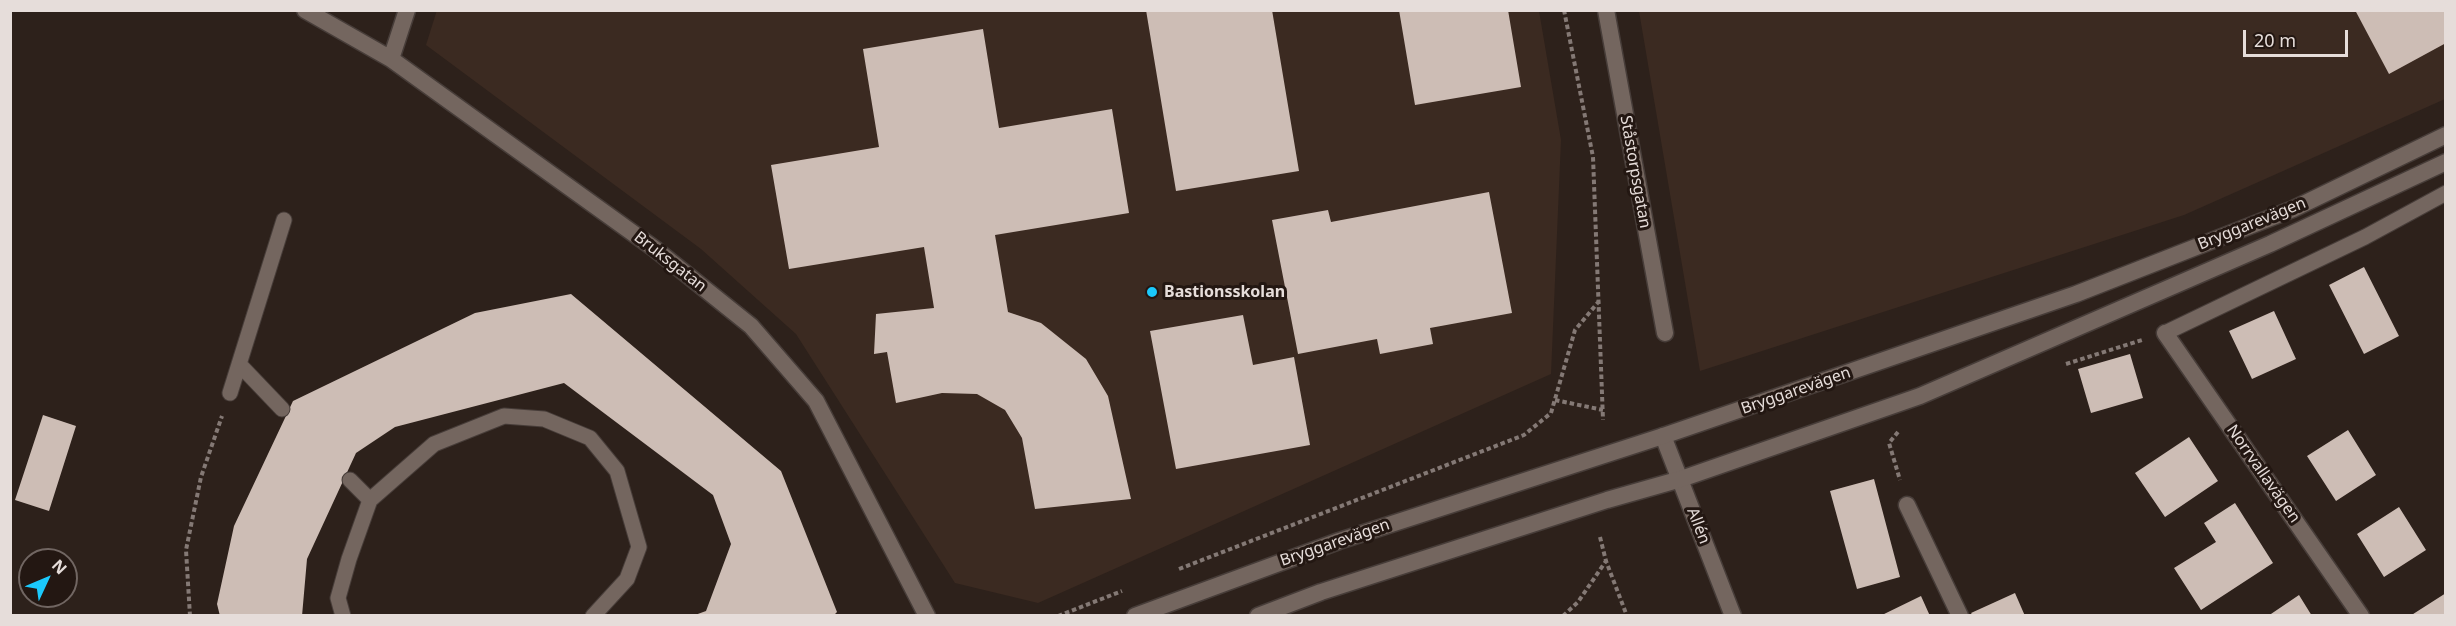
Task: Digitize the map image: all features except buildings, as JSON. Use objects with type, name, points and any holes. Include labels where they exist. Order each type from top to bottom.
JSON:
[{"type":"main road","name":"Bruksgatan","points":[[305,10],[391,59],[655,249],[751,326],[816,401],[927,615]]},
{"type":"main road","points":[[391,59],[407,10]]},
{"type":"main road","name":"Ståstorpsgatan","points":[[1606,10],[1665,333]]},
{"type":"main road","name":"Bryggarevägen","points":[[1135,615],[1339,541],[1664,436],[2076,294],[2293,209],[2445,135]]},
{"type":"main road","name":"Bryggarevägen","points":[[1258,615],[1321,592],[1607,500],[1681,480],[1920,396],[2270,244],[2445,162]]},
{"type":"main road","name":"Norrvallavägen","points":[[2165,333],[2361,615]]},
{"type":"main road","name":"Allén","points":[[1664,436],[1733,615]]},
{"type":"main road","points":[[1907,505],[1960,615]]},
{"type":"lane","points":[[2165,333],[2365,237],[2445,193]]},
{"type":"lane","points":[[230,393],[284,220]]},
{"type":"lane","points":[[239,363],[282,409]]},
{"type":"lane","points":[[343,615],[338,598],[370,500],[434,444],[504,416],[544,419],[590,438],[617,471],[639,547],[627,579],[593,615]]},
{"type":"lane","points":[[350,480],[370,500]]},
{"type":"path","points":[[1564,10],[1593,157],[1603,420]]},
{"type":"path","points":[[1169,573],[1524,435],[1551,413],[1575,330],[1600,300]]},
{"type":"path","points":[[2064,365],[2165,333]]},
{"type":"path","points":[[190,615],[186,550],[201,477],[230,393]]},
{"type":"path","points":[[1555,400],[1603,410]]},
{"type":"path","points":[[1903,427],[1889,443],[1907,505]]},
{"type":"path","points":[[1600,537],[1606,561],[1627,615]]},
{"type":"path","points":[[1563,615],[1583,595],[1606,561]]},
{"type":"path","points":[[1058,615],[1125,590]]},
{"type":"shaded area","name":"Bastionsskolan","points":[[437,10],[1539,11],[1561,140],[1551,374],[1038,603],[955,583],[796,334],[701,249],[426,45]]},
{"type":"shaded area","points":[[1639,11],[2445,11],[2445,99],[2184,215],[1700,371]]},
{"type":"place","name":"Bastionsskolan","points":[[1152,292]]}]
